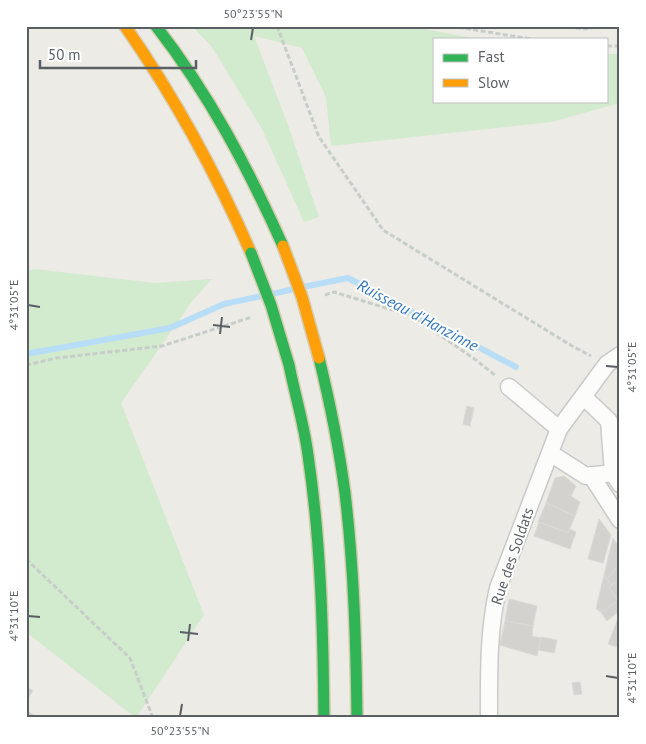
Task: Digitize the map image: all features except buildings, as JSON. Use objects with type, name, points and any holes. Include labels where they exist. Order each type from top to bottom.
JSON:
[{"type":"main road","points":[[125,26],[168,89],[235,215],[271,304],[289,365],[308,453],[319,551],[324,718]]},
{"type":"main road","points":[[156,26],[213,106],[234,144],[264,203],[302,297],[319,358],[337,437],[349,528],[354,606],[357,718]]},
{"type":"street","name":"Rue des Soldats","points":[[489,718],[489,644],[498,588],[559,429],[613,360]]},
{"type":"street","points":[[509,387],[559,429]]},
{"type":"street","points":[[550,453],[586,476],[616,478],[609,421],[583,396]]},
{"type":"street","points":[[591,475],[620,520]]},
{"type":"path","points":[[277,26],[320,137],[383,230],[572,346],[613,360]]},
{"type":"path","points":[[451,26],[525,38]]},
{"type":"path","points":[[561,26],[585,29],[600,26]]},
{"type":"path","points":[[26,560],[130,658],[152,718]]},
{"type":"green space","points":[[192,26],[407,26],[473,38],[433,38],[433,102],[608,102],[608,54],[620,54],[620,103],[551,122],[331,146],[326,97],[302,48],[254,36],[288,125],[319,217],[304,222],[262,129],[212,47]]},
{"type":"green space","points":[[34,269],[155,283],[212,279],[193,300],[121,403],[204,615],[136,718],[26,632],[26,271]]},
{"type":"waterway","name":"Ruisseau d'Hanzinne","points":[[303,287],[348,278],[516,367]]},
{"type":"waterway","name":"Ruisseau d'Hanzinne","points":[[272,294],[294,289]]},
{"type":"waterway","name":"Ruisseau d'Hanzinne","points":[[26,354],[170,328],[224,304],[262,296]]},
{"type":"traffic: fast","points":[[156,26],[193,78],[226,132],[256,188],[283,246]]},
{"type":"traffic: fast","points":[[251,253],[271,305],[289,365]]},
{"type":"traffic: fast","points":[[319,358],[337,442],[351,549],[357,718]]},
{"type":"traffic: fast","points":[[289,365],[306,443],[316,520],[322,619],[324,718]]},
{"type":"traffic: slow","points":[[125,26],[194,136],[224,194],[251,253]]},
{"type":"traffic: slow","points":[[283,246],[302,297],[319,358]]}]
